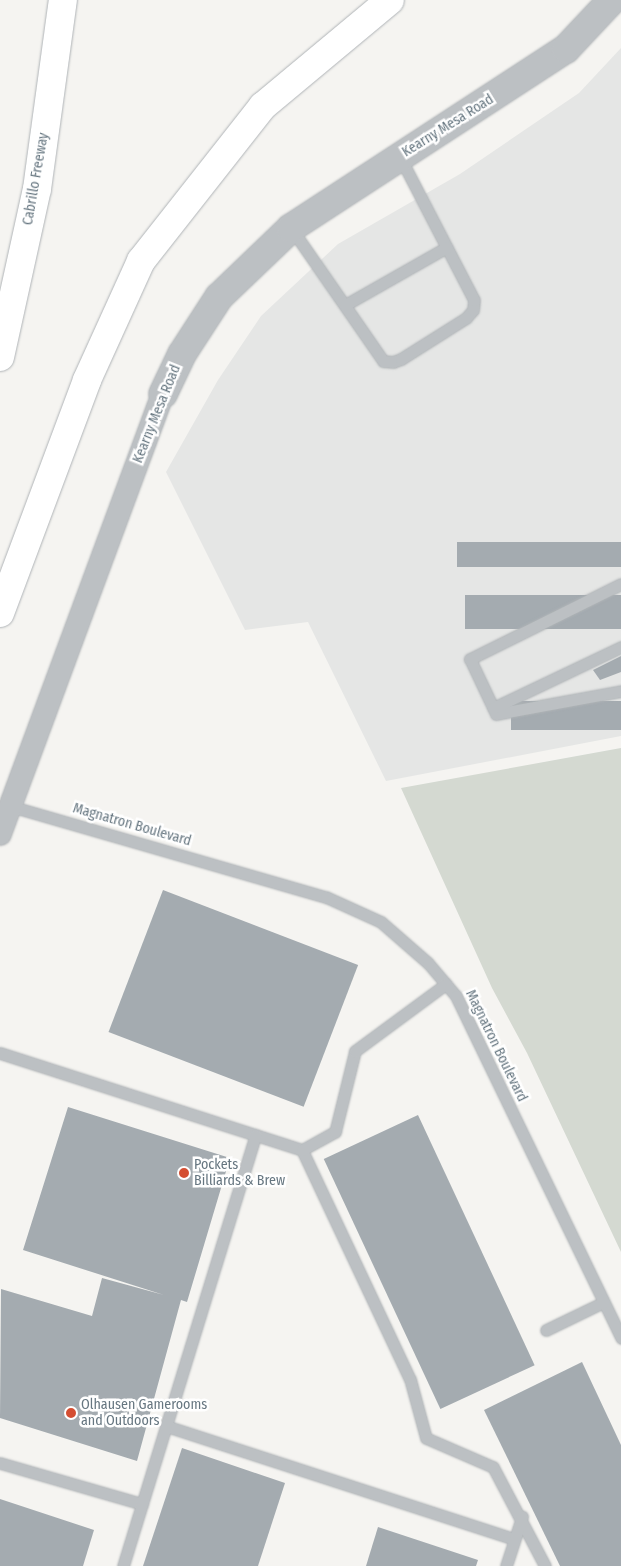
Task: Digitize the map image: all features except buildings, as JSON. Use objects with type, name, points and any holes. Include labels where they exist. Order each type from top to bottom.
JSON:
[{"type":"highway","name":"Cabrillo Freeway","points":[[0,356],[37,189],[63,0]]},
{"type":"highway","points":[[0,613],[87,380],[141,261],[263,106],[390,0]]},
{"type":"street","name":"Kearny Mesa Road","points":[[0,834],[163,394],[182,354],[219,297],[291,228],[566,49],[612,0]]},
{"type":"lane","points":[[291,228],[378,356],[393,362],[466,318],[473,310],[474,300],[400,157]]},
{"type":"lane","points":[[345,305],[447,247]]},
{"type":"lane","points":[[621,584],[470,658],[496,714],[621,691]]},
{"type":"lane","points":[[493,708],[621,647]]},
{"type":"lane","name":"Magnatron Boulevard","points":[[10,806],[326,896],[380,922],[428,963],[456,996],[621,1338]]},
{"type":"lane","points":[[0,1053],[302,1150],[336,1132],[355,1051],[446,984]]},
{"type":"lane","points":[[123,1566],[256,1135]]},
{"type":"lane","points":[[302,1150],[410,1379],[426,1438],[493,1467],[522,1517],[545,1566]]},
{"type":"lane","points":[[546,1330],[604,1302]]},
{"type":"lane","points":[[166,1426],[514,1539]]},
{"type":"lane","points":[[0,1463],[142,1504]]},
{"type":"lane","points":[[506,1566],[522,1517]]},
{"type":"shaded area","points":[[621,48],[621,736],[386,781],[308,622],[245,630],[166,472],[218,380],[261,316],[338,244],[460,174],[579,93]]},
{"type":"shaded area","points":[[621,748],[621,1252],[527,1053],[492,988],[401,788]]},
{"type":"place","name":"Pockets Billiards & Brew","points":[[184,1173]]},
{"type":"place","name":"Olhausen Gamerooms and Outdoors","points":[[71,1413]]}]
